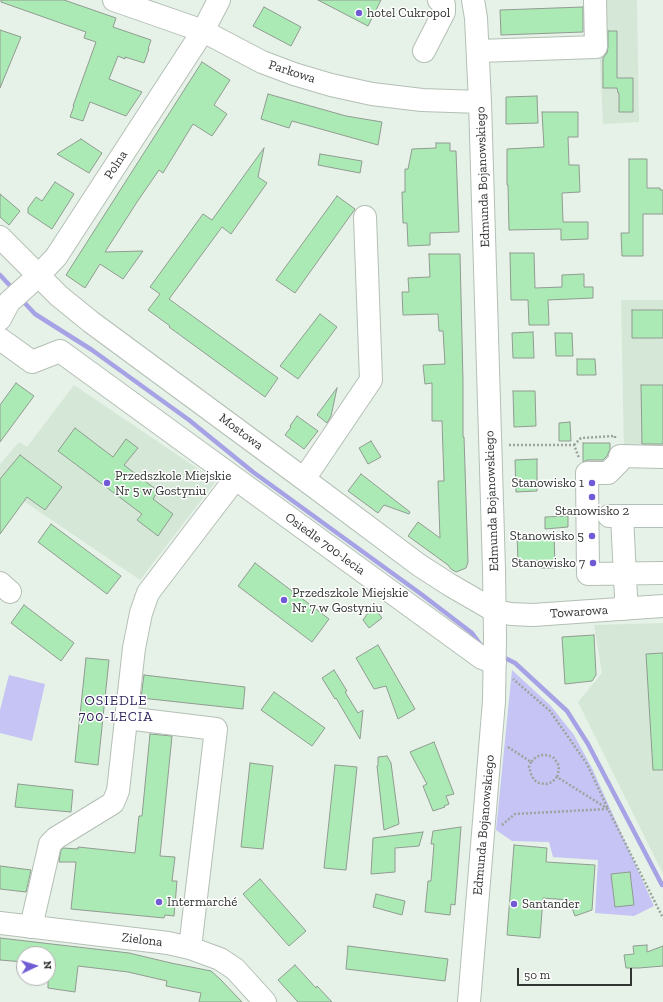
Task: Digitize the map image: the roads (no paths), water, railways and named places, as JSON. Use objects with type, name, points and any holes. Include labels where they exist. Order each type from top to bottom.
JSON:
[{"type":"street","name":"Parkowa","points":[[114,0],[202,31],[262,62],[294,74],[331,85],[372,94],[422,100],[480,102]]},
{"type":"street","name":"Polna","points":[[4,311],[56,257],[202,31],[219,0]]},
{"type":"street","points":[[424,51],[444,12],[444,5],[439,0]]},
{"type":"street","name":"Edmunda Bojanowskiego","points":[[469,1002],[494,701],[501,669],[495,638],[480,102],[476,18],[473,0]]},
{"type":"street","points":[[478,51],[596,47],[595,0]]},
{"type":"street","points":[[304,479],[371,380],[365,217]]},
{"type":"street","name":"Mostowa","points":[[0,237],[34,279],[59,296],[91,322],[419,565],[450,586],[495,611]]},
{"type":"street","name":"Osiedle 700-lecia","points":[[0,339],[32,362],[60,351],[482,658],[501,669]]},
{"type":"street","points":[[663,456],[620,456],[619,462],[608,473],[587,473],[588,574],[663,573]]},
{"type":"street","points":[[31,927],[50,844],[56,838],[113,803],[118,791],[134,648],[141,613],[148,593],[235,479]]},
{"type":"street","points":[[624,609],[626,597],[625,574],[615,516],[663,516]]},
{"type":"street","name":"Towarowa","points":[[495,611],[511,614],[533,615],[663,606]]},
{"type":"street","points":[[126,718],[216,729],[190,948]]},
{"type":"street","name":"Zielona","points":[[0,923],[168,943],[190,948],[220,959],[235,969],[265,1002]]},
{"type":"waterway","points":[[0,275],[14,290]]},
{"type":"waterway","points":[[21,299],[35,314],[92,350],[189,420],[253,472],[421,594],[472,633],[482,646]]},
{"type":"waterway","points":[[501,656],[515,663],[567,711],[588,744],[662,885]]},
{"type":"place","name":"hotel Cukropol","points":[[359,13]]},
{"type":"place","name":"Przedszkole Miejskie Nr 5 w Gostyniu","points":[[107,483]]},
{"type":"place","name":"Stanowisko 1","points":[[592,483]]},
{"type":"place","name":"Stanowisko 2","points":[[592,497]]},
{"type":"place","name":"Stanowisko 5","points":[[592,536]]},
{"type":"place","name":"Stanowisko 7","points":[[593,563]]},
{"type":"place","name":"Przedszkole Miejskie Nr 7 w Gostyniu","points":[[284,600]]},
{"type":"place","name":"Intermarché","points":[[159,902]]},
{"type":"place","name":"Santander","points":[[514,904]]},
{"type":"district","name":"OSIEDLE 700-LECIA","points":[[116,710]]}]
